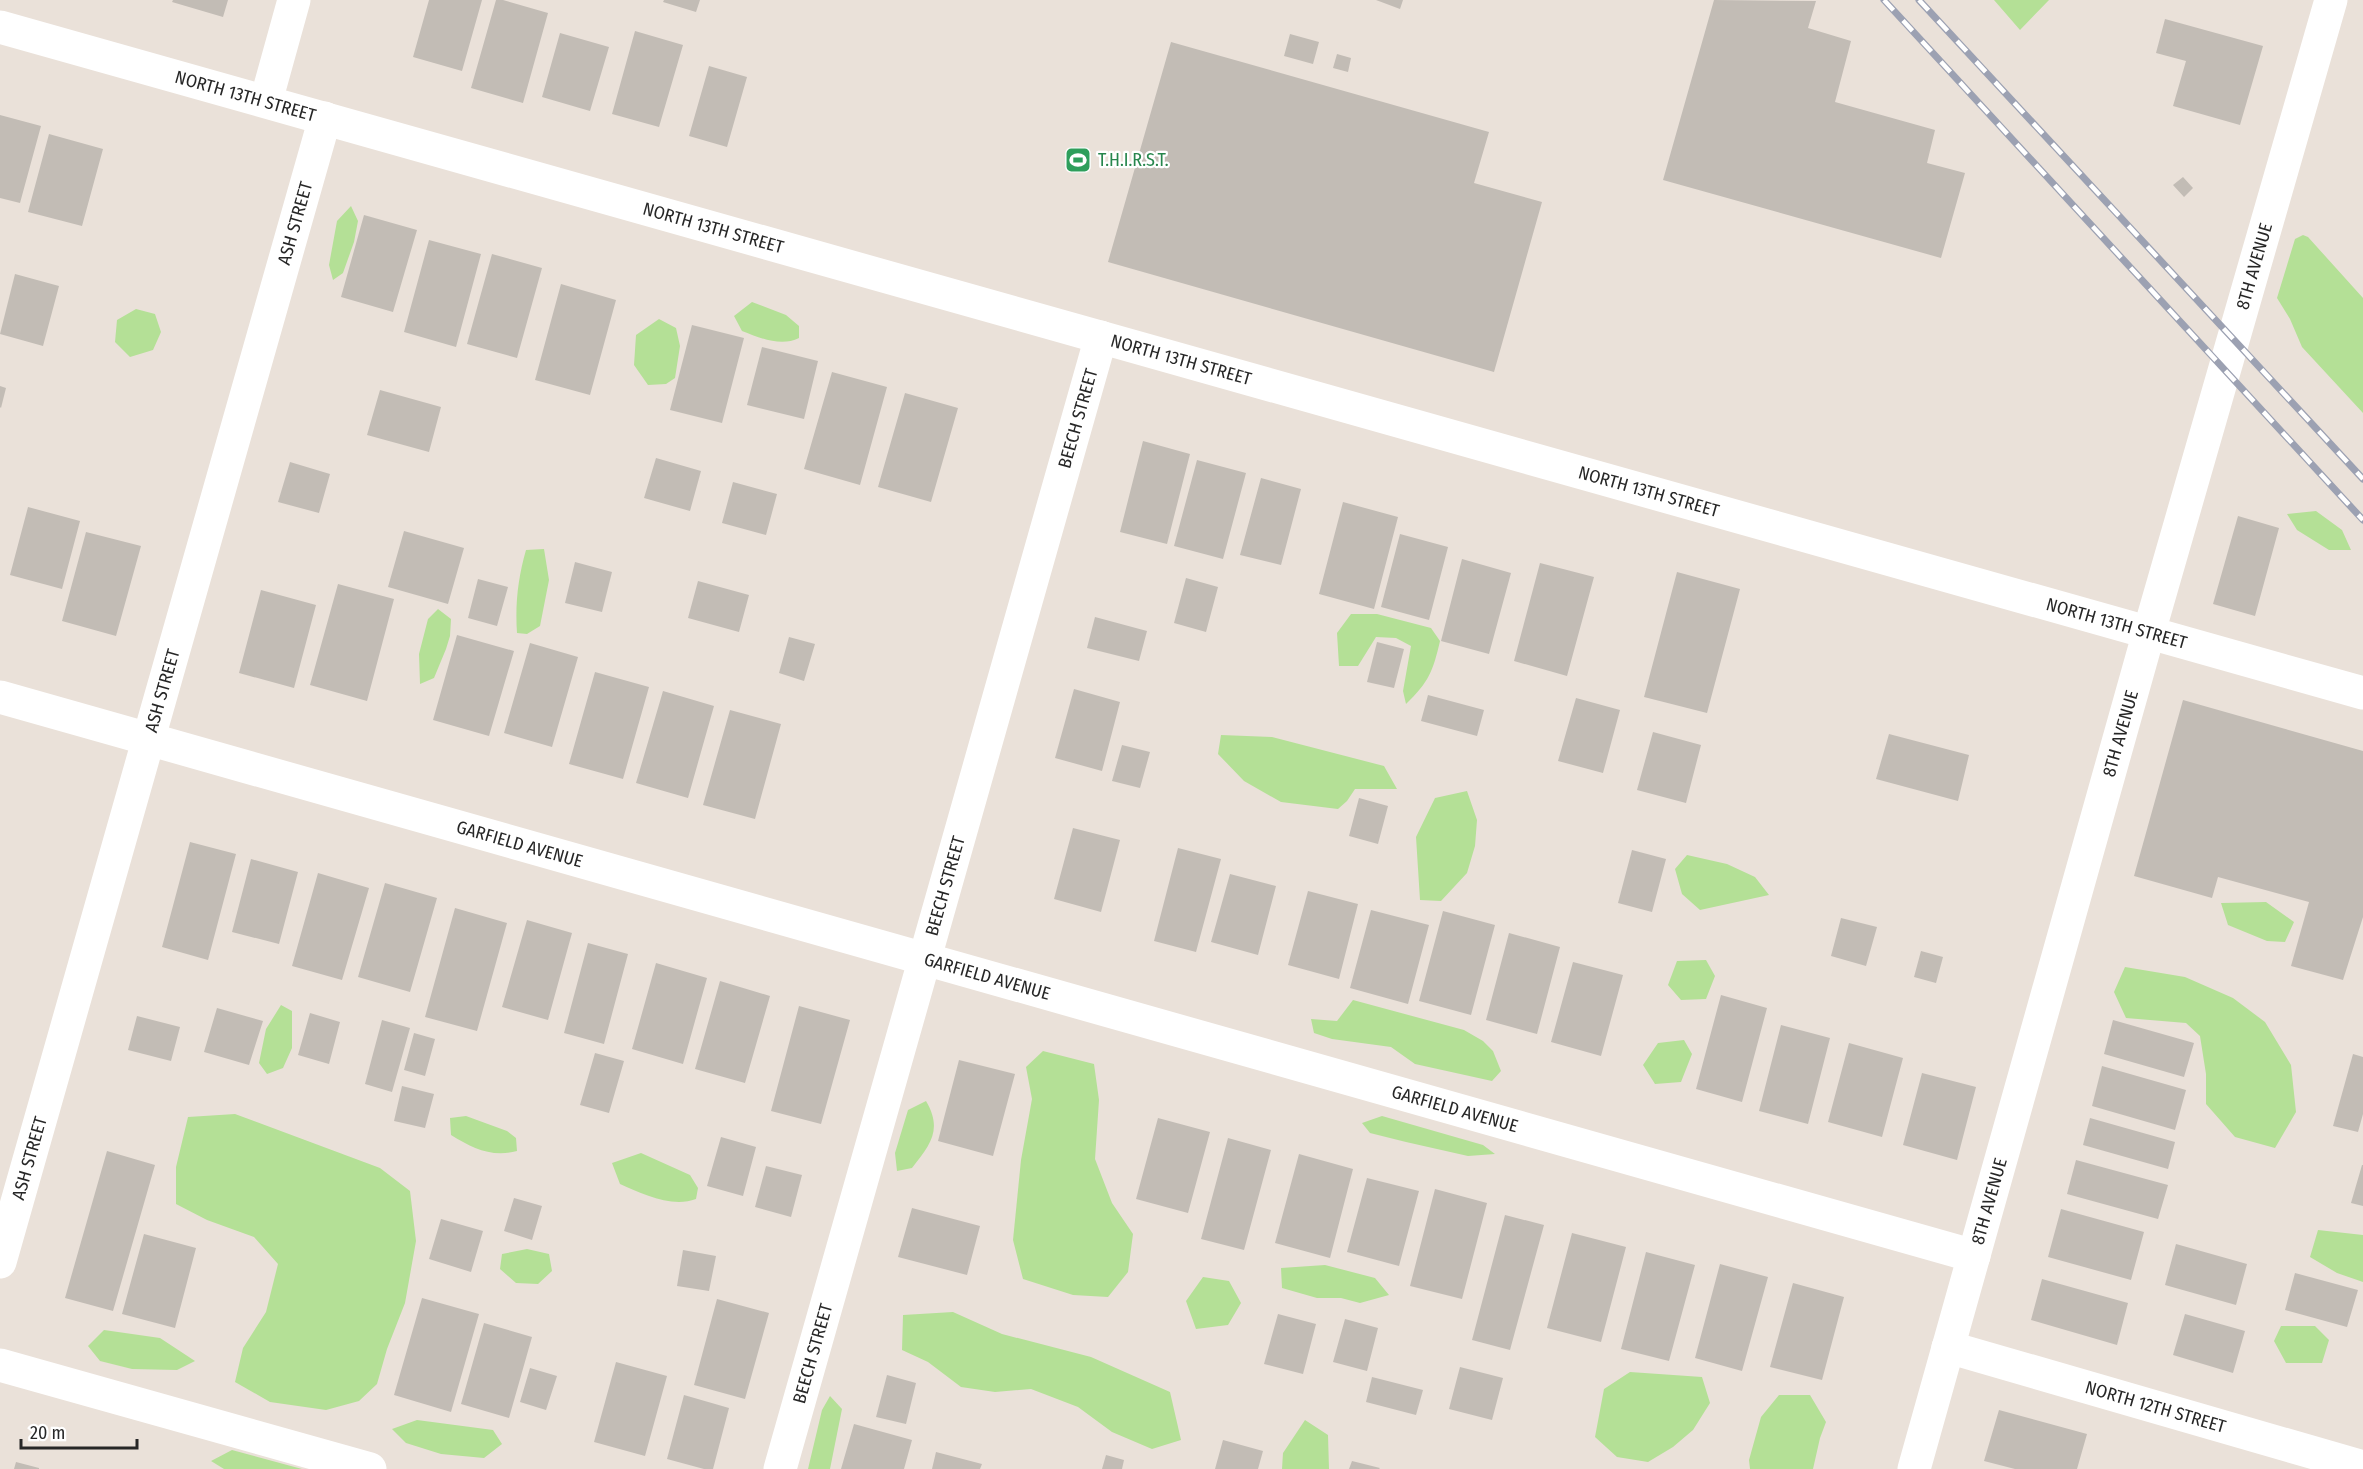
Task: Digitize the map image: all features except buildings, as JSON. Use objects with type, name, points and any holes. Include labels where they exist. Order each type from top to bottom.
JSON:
[{"type":"street","points":[[266,101],[294,0]]},
{"type":"street","name":"8TH AVENUE","points":[[1914,1469],[2331,0]]},
{"type":"street","name":"NORTH 13TH STREET","points":[[0,27],[2363,693]]},
{"type":"street","name":"ASH STREET","points":[[0,1262],[325,118]]},
{"type":"street","name":"BEECH STREET","points":[[780,1469],[1101,337]]},
{"type":"street","name":"GARFIELD AVENUE","points":[[0,697],[1974,1256]]},
{"type":"street","name":"NORTH 12TH STREET","points":[[1948,1347],[2363,1467]]},
{"type":"street","points":[[0,1365],[370,1469]]},
{"type":"green space","points":[[1994,0],[2049,0],[2020,30]]},
{"type":"green space","points":[[351,206],[358,221],[354,242],[343,273],[333,280],[329,265],[337,221]]},
{"type":"green space","points":[[2303,235],[2308,237],[2363,298],[2363,413],[2302,347],[2290,319],[2277,298],[2295,239]]},
{"type":"green space","points":[[752,302],[786,315],[799,326],[799,338],[778,342],[742,331],[734,316]]},
{"type":"green space","points":[[136,309],[155,314],[161,332],[153,350],[130,357],[115,342],[117,320]]},
{"type":"green space","points":[[659,319],[676,328],[680,346],[675,378],[666,384],[648,385],[634,365],[636,335]]},
{"type":"green space","points":[[2316,511],[2342,530],[2351,550],[2329,550],[2297,530],[2287,514]]},
{"type":"green space","points":[[544,549],[549,580],[540,626],[527,634],[517,633],[518,591],[526,550]]},
{"type":"green space","points":[[438,609],[451,619],[450,636],[434,678],[420,684],[419,654],[428,619]]},
{"type":"green space","points":[[1351,614],[1377,614],[1431,628],[1440,641],[1429,676],[1406,704],[1403,691],[1411,646],[1396,638],[1376,637],[1358,666],[1339,666],[1337,633]]},
{"type":"green space","points":[[1221,735],[1272,737],[1384,766],[1397,789],[1355,789],[1338,809],[1281,802],[1244,781],[1218,754]]},
{"type":"green space","points":[[1467,791],[1477,820],[1475,846],[1467,873],[1441,901],[1420,900],[1416,837],[1435,798]]},
{"type":"green space","points":[[1687,855],[1727,864],[1755,877],[1769,895],[1700,910],[1682,894],[1675,869]]},
{"type":"green space","points":[[2266,902],[2294,922],[2285,942],[2267,941],[2228,925],[2221,903]]},
{"type":"green space","points":[[1706,960],[1715,976],[1706,999],[1681,1000],[1668,985],[1677,961]]},
{"type":"green space","points":[[2125,967],[2185,977],[2233,998],[2265,1022],[2291,1065],[2296,1112],[2275,1148],[2235,1137],[2206,1104],[2206,1074],[2200,1036],[2186,1023],[2126,1018],[2114,992]]},
{"type":"green space","points":[[1353,1000],[1464,1030],[1483,1041],[1493,1051],[1501,1071],[1492,1081],[1415,1064],[1391,1047],[1332,1039],[1314,1033],[1311,1019],[1337,1021]]},
{"type":"green space","points":[[281,1005],[292,1011],[292,1048],[283,1068],[267,1074],[259,1063],[266,1029]]},
{"type":"green space","points":[[1684,1040],[1692,1054],[1681,1082],[1655,1084],[1643,1065],[1658,1043]]},
{"type":"green space","points":[[1043,1051],[1094,1064],[1099,1100],[1095,1159],[1112,1203],[1133,1234],[1128,1272],[1108,1297],[1073,1295],[1023,1279],[1013,1240],[1021,1160],[1032,1099],[1026,1067]]},
{"type":"green space","points":[[926,1101],[934,1120],[932,1137],[912,1168],[897,1171],[895,1153],[908,1110]]},
{"type":"green space","points":[[235,1114],[380,1168],[410,1191],[416,1241],[405,1303],[387,1349],[377,1384],[359,1401],[326,1410],[270,1402],[235,1382],[243,1348],[266,1312],[278,1264],[254,1237],[207,1220],[176,1204],[176,1167],[188,1117]]},
{"type":"green space","points":[[466,1116],[507,1131],[516,1138],[517,1151],[499,1153],[482,1151],[451,1135],[450,1118]]},
{"type":"green space","points":[[1382,1116],[1483,1145],[1495,1154],[1468,1156],[1406,1142],[1370,1133],[1362,1123]]},
{"type":"green space","points":[[641,1153],[690,1175],[698,1188],[696,1199],[667,1201],[647,1196],[620,1184],[612,1163]]},
{"type":"green space","points":[[2318,1230],[2363,1235],[2363,1282],[2337,1273],[2310,1257]]},
{"type":"green space","points":[[527,1249],[549,1254],[552,1271],[538,1284],[516,1283],[500,1269],[502,1254]]},
{"type":"green space","points":[[1325,1265],[1375,1278],[1389,1295],[1360,1303],[1341,1298],[1317,1298],[1282,1288],[1281,1268]]},
{"type":"green space","points":[[1203,1277],[1229,1281],[1241,1303],[1228,1325],[1196,1329],[1186,1301]]},
{"type":"green space","points":[[953,1312],[1002,1334],[1091,1357],[1170,1392],[1181,1440],[1152,1449],[1112,1432],[1078,1407],[1031,1389],[995,1392],[961,1387],[928,1362],[902,1350],[903,1315]]},
{"type":"green space","points":[[2281,1326],[2315,1326],[2329,1340],[2322,1363],[2286,1363],[2274,1341]]},
{"type":"green space","points":[[104,1330],[160,1338],[195,1361],[177,1370],[132,1369],[100,1361],[88,1346]]},
{"type":"green space","points":[[1630,1372],[1702,1377],[1710,1403],[1693,1430],[1673,1447],[1648,1462],[1617,1457],[1595,1437],[1604,1389]]},
{"type":"green space","points":[[1779,1395],[1810,1395],[1826,1422],[1813,1469],[1750,1469],[1749,1460],[1761,1417]]},
{"type":"green space","points":[[830,1396],[842,1409],[830,1469],[808,1469],[822,1410]]},
{"type":"green space","points":[[417,1420],[493,1430],[502,1444],[484,1458],[441,1454],[406,1443],[392,1429]]},
{"type":"green space","points":[[1305,1420],[1328,1435],[1329,1469],[1282,1469],[1283,1453]]},
{"type":"green space","points":[[232,1450],[302,1469],[224,1469],[211,1461]]},
{"type":"railway","points":[[1884,0],[2363,520]]},
{"type":"railway","points":[[1919,0],[2363,479]]},
{"type":"place","name":"T.H.I.R.S.T.","points":[[1078,160]]}]
